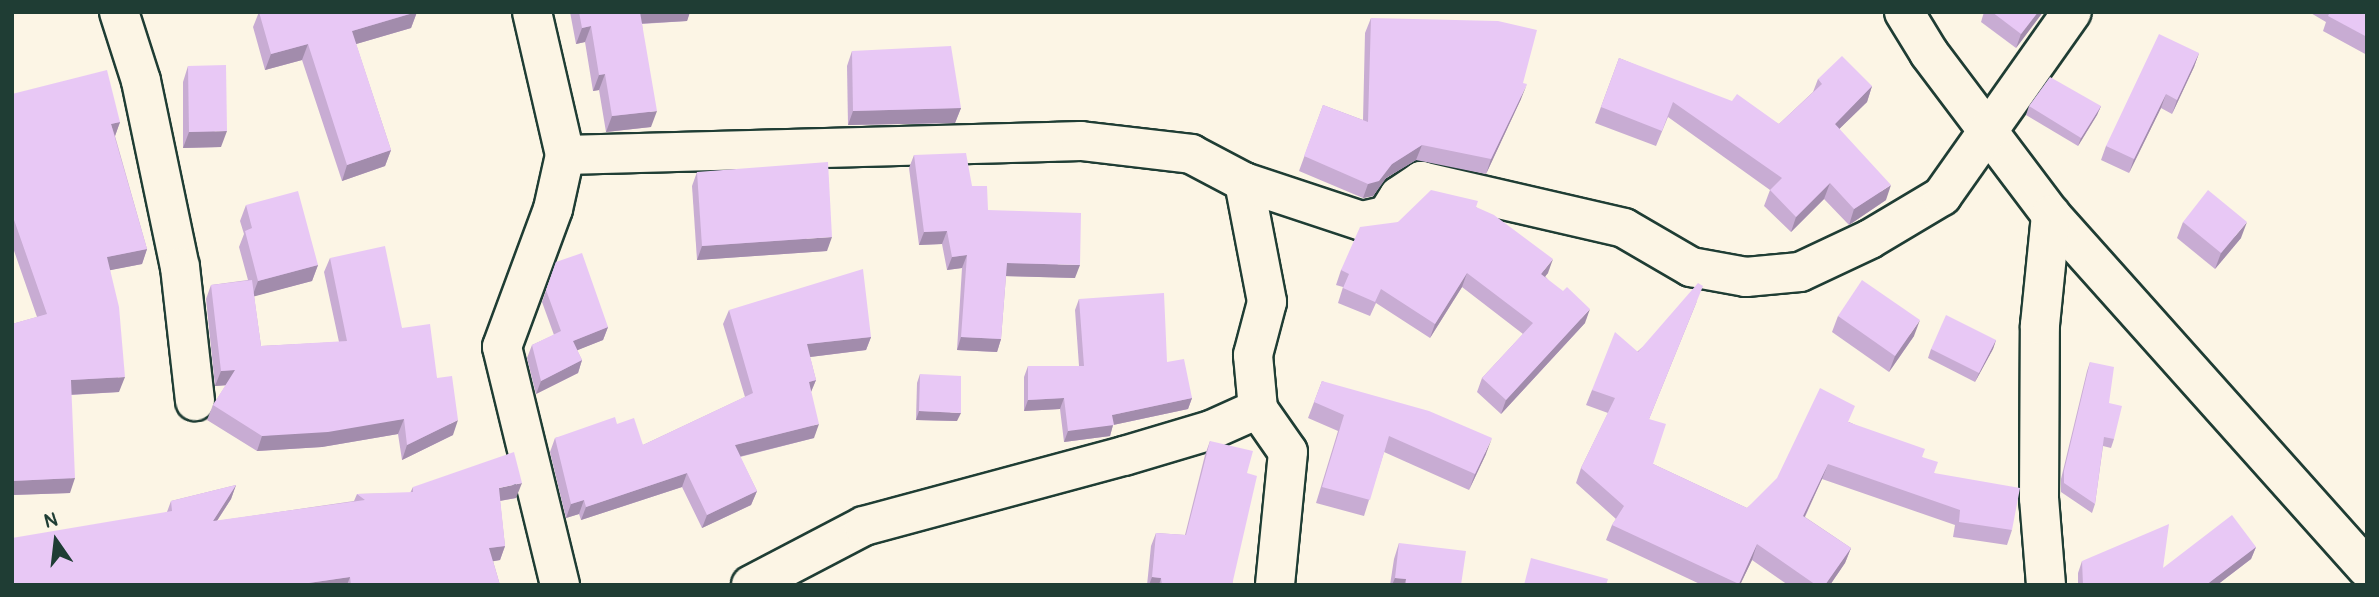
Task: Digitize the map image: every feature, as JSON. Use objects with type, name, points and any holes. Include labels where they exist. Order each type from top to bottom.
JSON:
[{"type":"street","points":[[119,12],[141,81],[180,267],[195,401]]},
{"type":"street","points":[[532,12],[565,155],[553,209],[502,347],[560,585]]},
{"type":"street","points":[[1904,12],[1987,131],[2051,215],[2367,568]]},
{"type":"street","points":[[565,155],[1081,141],[1191,154],[1244,182],[1362,221],[1387,215],[1399,196],[1421,181],[1624,228],[1691,267],[1746,277],[1800,272],[1870,239],[1942,196],[2072,12]]},
{"type":"street","points":[[1244,182],[1266,302],[1253,355],[1258,409],[1288,452],[1275,585]]},
{"type":"street","points":[[2046,585],[2039,498],[2040,324],[2051,215]]},
{"type":"street","points":[[751,585],[864,526],[1149,449],[1211,430],[1258,409]]},
{"type":"building","points":[[259,12],[416,12],[352,31],[391,150],[347,165],[308,44],[271,54]]},
{"type":"building","points":[[579,12],[640,12],[657,111],[612,116],[605,74],[599,75],[591,26],[582,28]]},
{"type":"building","points":[[1992,12],[2038,12],[2021,34]]},
{"type":"building","points":[[2330,12],[2367,12],[2367,37],[2328,16]]},
{"type":"building","points":[[1371,18],[1498,21],[1537,30],[1523,83],[1527,84],[1491,159],[1422,145],[1392,164],[1379,181],[1368,184],[1304,156],[1323,105],[1368,122]]},
{"type":"building","points":[[2159,34],[2199,53],[2177,100],[2166,94],[2134,159],[2106,146]]},
{"type":"building","points":[[951,46],[961,108],[853,111],[852,51]]},
{"type":"building","points":[[1842,56],[1872,86],[1835,124],[1891,185],[1854,209],[1830,183],[1796,217],[1770,190],[1782,178],[1673,102],[1662,131],[1601,107],[1619,58],[1732,101],[1737,94],[1779,124],[1822,84],[1818,79]]},
{"type":"building","points":[[226,65],[227,131],[189,132],[188,66]]},
{"type":"building","points":[[107,70],[120,122],[111,124],[147,249],[107,257],[119,307],[125,377],[71,380],[75,478],[12,481],[12,324],[47,314],[12,214],[12,94]]},
{"type":"building","points":[[2050,77],[2101,106],[2081,138],[2029,106]]},
{"type":"building","points":[[966,153],[972,186],[987,186],[988,210],[1081,213],[1080,265],[1007,263],[1001,339],[961,337],[967,255],[952,257],[947,231],[924,232],[914,155]]},
{"type":"building","points":[[828,162],[832,237],[702,246],[697,172]]},
{"type":"building","points":[[1431,190],[1478,201],[1476,207],[1494,215],[1553,259],[1541,274],[1563,291],[1567,287],[1590,309],[1506,400],[1482,378],[1533,323],[1467,273],[1435,324],[1381,289],[1375,302],[1343,288],[1349,274],[1341,270],[1360,227],[1398,222]]},
{"type":"building","points":[[2208,190],[2247,222],[2221,253],[2183,222]]},
{"type":"building","points":[[298,191],[318,265],[258,281],[245,231],[252,228],[246,205]]},
{"type":"building","points":[[385,246],[402,328],[430,324],[437,378],[452,376],[458,420],[407,445],[404,419],[328,432],[262,436],[213,405],[235,370],[221,371],[211,285],[252,280],[261,346],[347,341],[330,258]]},
{"type":"building","points":[[582,253],[608,327],[573,341],[582,360],[541,381],[532,345],[561,331],[546,290],[556,262]]},
{"type":"building","points":[[863,269],[871,337],[807,344],[816,380],[809,382],[819,424],[735,445],[757,491],[707,515],[687,473],[586,507],[584,500],[571,504],[555,438],[615,417],[617,424],[634,418],[643,445],[753,393],[729,310]]},
{"type":"building","points":[[1862,280],[1920,320],[1895,356],[1838,316]]},
{"type":"building","points":[[1698,283],[1703,286],[1649,419],[1666,424],[1653,464],[1747,508],[1777,478],[1820,388],[1855,406],[1848,422],[1925,449],[1922,457],[1938,462],[1934,473],[2020,488],[2012,530],[1959,522],[1960,510],[1828,464],[1803,516],[1851,548],[1825,585],[1816,585],[1757,544],[1739,584],[1612,525],[1624,506],[1581,468],[1615,398],[1592,390],[1615,332],[1638,352]]},
{"type":"building","points":[[1164,293],[1167,362],[1184,359],[1192,398],[1112,415],[1114,425],[1068,431],[1064,398],[1028,400],[1028,366],[1084,366],[1079,299]]},
{"type":"building","points":[[1946,315],[1996,340],[1979,373],[1931,349]]},
{"type":"building","points":[[2090,362],[2114,367],[2109,403],[2122,406],[2114,439],[2104,437],[2095,504],[2064,483],[2064,471]]},
{"type":"building","points":[[920,374],[961,376],[961,413],[919,411]]},
{"type":"building","points":[[1322,381],[1429,411],[1492,438],[1475,474],[1389,436],[1370,500],[1322,487],[1344,415],[1314,402]]},
{"type":"building","points":[[1210,441],[1253,451],[1247,473],[1257,476],[1232,585],[1162,585],[1161,578],[1152,577],[1156,533],[1186,535]]},
{"type":"building","points":[[514,452],[522,483],[499,488],[505,546],[489,548],[500,585],[351,585],[350,577],[295,585],[12,585],[12,538],[172,511],[171,501],[236,485],[213,521],[365,500],[357,494],[413,492],[413,487]]},
{"type":"building","points":[[2232,515],[2256,547],[2206,585],[2083,585],[2082,561],[2169,524],[2163,568]]},
{"type":"building","points":[[1399,543],[1466,551],[1461,585],[1406,585],[1406,579],[1395,578]]},
{"type":"building","points":[[1531,558],[1608,579],[1606,585],[1524,585]]}]
